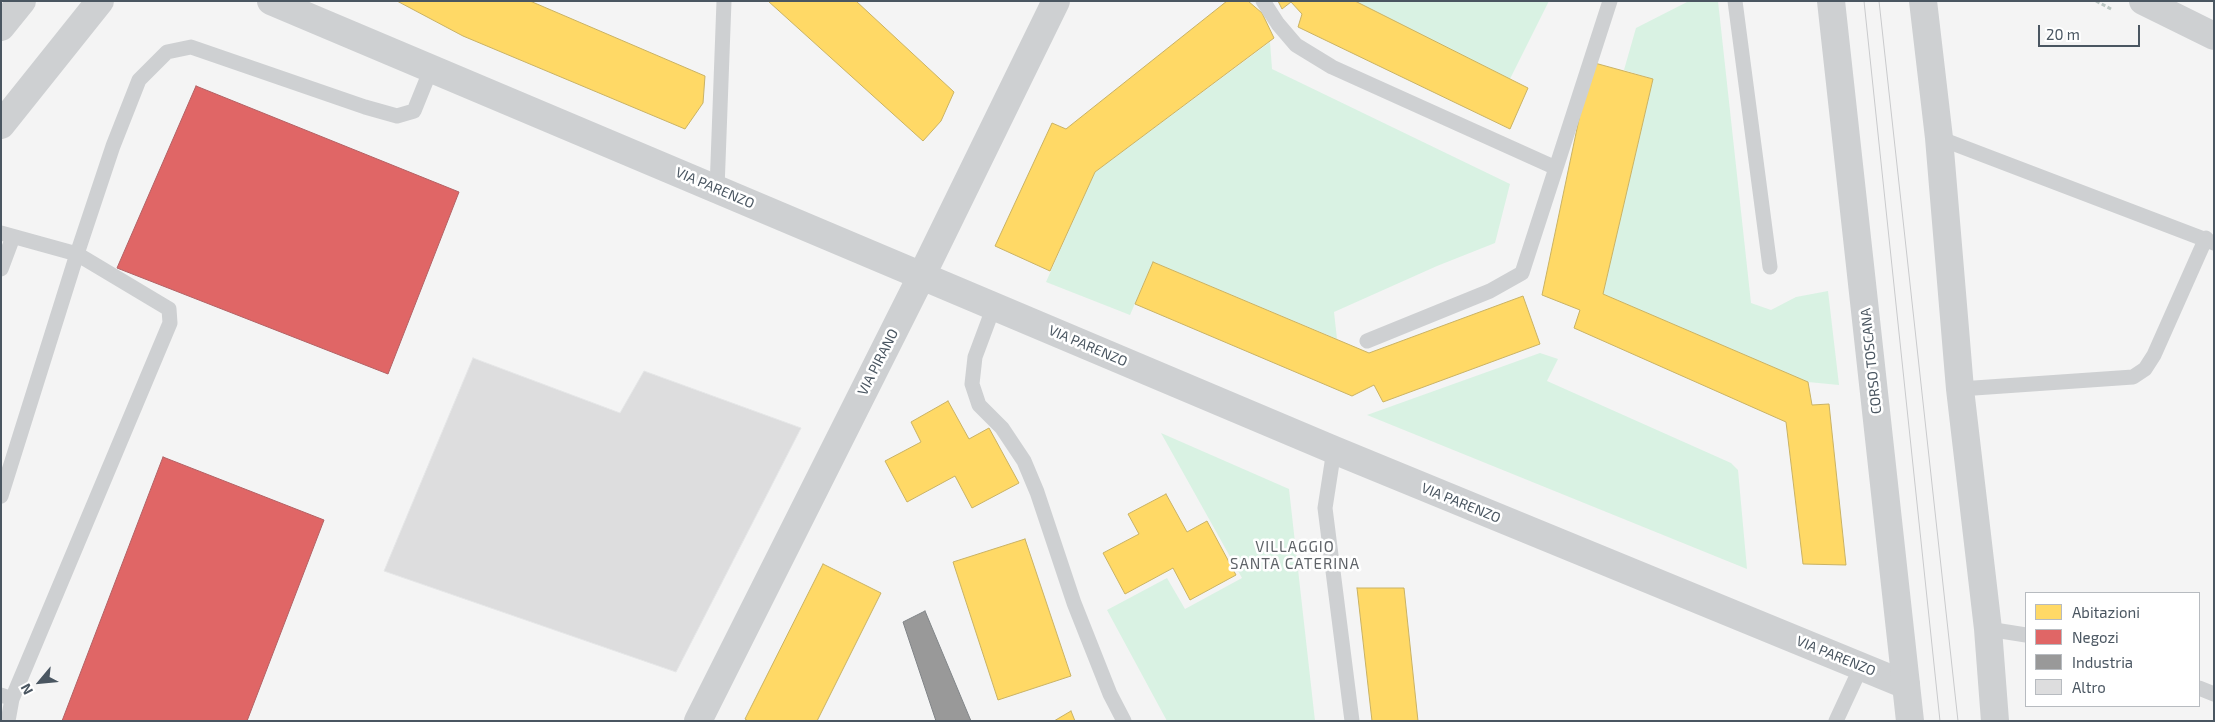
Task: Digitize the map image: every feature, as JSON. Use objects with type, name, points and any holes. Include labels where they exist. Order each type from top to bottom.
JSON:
[{"type":"street","points":[[1,27],[22,1]]},
{"type":"street","points":[[1,125],[100,1]]},
{"type":"street","name":"VIA PARENZO","points":[[271,1],[1334,450],[1906,686]]},
{"type":"street","name":"VIA PIRANO","points":[[698,721],[922,275],[1056,1]]},
{"type":"street","name":"CORSO TOSCANA","points":[[1831,1],[1910,721]]},
{"type":"street","points":[[1923,1],[1940,138],[1960,390],[1988,629],[1995,721]]},
{"type":"street","points":[[2143,1],[2214,36]]},
{"type":"lane","points":[[717,189],[722,101],[724,1]]},
{"type":"lane","points":[[1263,1],[1278,24],[1296,45],[1332,67],[1556,168]]},
{"type":"lane","points":[[1366,341],[1490,291],[1522,273],[1610,1]]},
{"type":"lane","points":[[1735,1],[1770,267]]},
{"type":"lane","points":[[1,496],[77,254],[113,146],[138,80],[167,52],[191,47],[365,108],[397,116],[414,111],[431,69]]},
{"type":"lane","points":[[1940,138],[2210,240],[2154,355],[2145,369],[2133,377],[1960,390]]},
{"type":"lane","points":[[1,269],[7,235],[77,254],[170,309],[170,323],[7,697],[8,721]]},
{"type":"lane","points":[[994,306],[975,357],[972,384],[979,405],[1002,428],[1024,461],[1037,492],[1081,621],[1110,694],[1124,721]]},
{"type":"lane","points":[[1334,450],[1325,508],[1352,721]]},
{"type":"lane","points":[[1988,629],[2025,635]]},
{"type":"lane","points":[[1836,721],[1861,667]]},
{"type":"lane","points":[[2200,688],[2214,694]]},
{"type":"green space","points":[[1355,1],[1549,1],[1510,79]]},
{"type":"green space","points":[[1689,1],[1718,1],[1751,303],[1771,310],[1796,297],[1828,291],[1839,385],[1808,382],[1603,294],[1653,79],[1624,70],[1636,28]]},
{"type":"green space","points":[[1270,42],[1272,69],[1510,184],[1495,243],[1437,266],[1334,312],[1337,339],[1153,262],[1130,315],[1046,282],[1095,172]]},
{"type":"green space","points":[[1540,353],[1558,359],[1547,381],[1731,463],[1738,470],[1747,569],[1367,415]]},
{"type":"green space","points":[[1161,433],[1289,489],[1315,721],[1167,721],[1107,610],[1167,578],[1185,609],[1242,578]]},
{"type":"building: Abitazioni","points":[[397,1],[530,1],[705,76],[703,103],[685,129],[463,36]]},
{"type":"building: Abitazioni","points":[[768,1],[856,1],[954,92],[941,121],[923,141]]},
{"type":"building: Abitazioni","points":[[1227,1],[1248,1],[1262,13],[1274,38],[1095,172],[1050,271],[995,246],[1052,123],[1066,129]]},
{"type":"building: Abitazioni","points":[[1278,1],[1355,1],[1528,88],[1510,129],[1298,27],[1302,14],[1291,2],[1282,9]]},
{"type":"building: Abitazioni","points":[[1591,62],[1653,79],[1603,294],[1808,382],[1812,405],[1829,404],[1846,565],[1803,564],[1786,422],[1574,328],[1580,310],[1542,295]]},
{"type":"building: Abitazioni","points":[[1153,262],[1369,353],[1523,296],[1540,344],[1383,402],[1374,385],[1352,396],[1135,304]]},
{"type":"building: Abitazioni","points":[[948,401],[969,439],[989,428],[1019,483],[972,508],[955,476],[907,502],[885,461],[921,442],[911,422]]},
{"type":"building: Abitazioni","points":[[1166,494],[1187,532],[1207,521],[1236,575],[1190,600],[1173,568],[1125,594],[1103,553],[1139,534],[1128,514]]},
{"type":"building: Abitazioni","points":[[1025,539],[1071,676],[998,700],[953,562]]},
{"type":"building: Abitazioni","points":[[823,564],[881,593],[817,721],[748,721],[745,719]]},
{"type":"building: Abitazioni","points":[[1357,588],[1404,588],[1418,721],[1372,721]]},
{"type":"building: Abitazioni","points":[[1071,711],[1075,721],[1054,721]]},
{"type":"building: Negozi","points":[[196,86],[459,192],[388,374],[117,268]]},
{"type":"building: Negozi","points":[[163,457],[324,520],[247,721],[62,721]]},
{"type":"building: Industria","points":[[925,611],[971,721],[936,721],[903,622]]},
{"type":"building: Altro","points":[[473,358],[620,413],[644,371],[801,428],[676,672],[384,571]]},
{"type":"tram line","points":[[1864,1],[1940,721]]},
{"type":"tram line","points":[[1879,1],[1958,721]]},
{"type":"district","name":"VILLAGGIO SANTA CATERINA","points":[[1295,556]]}]
